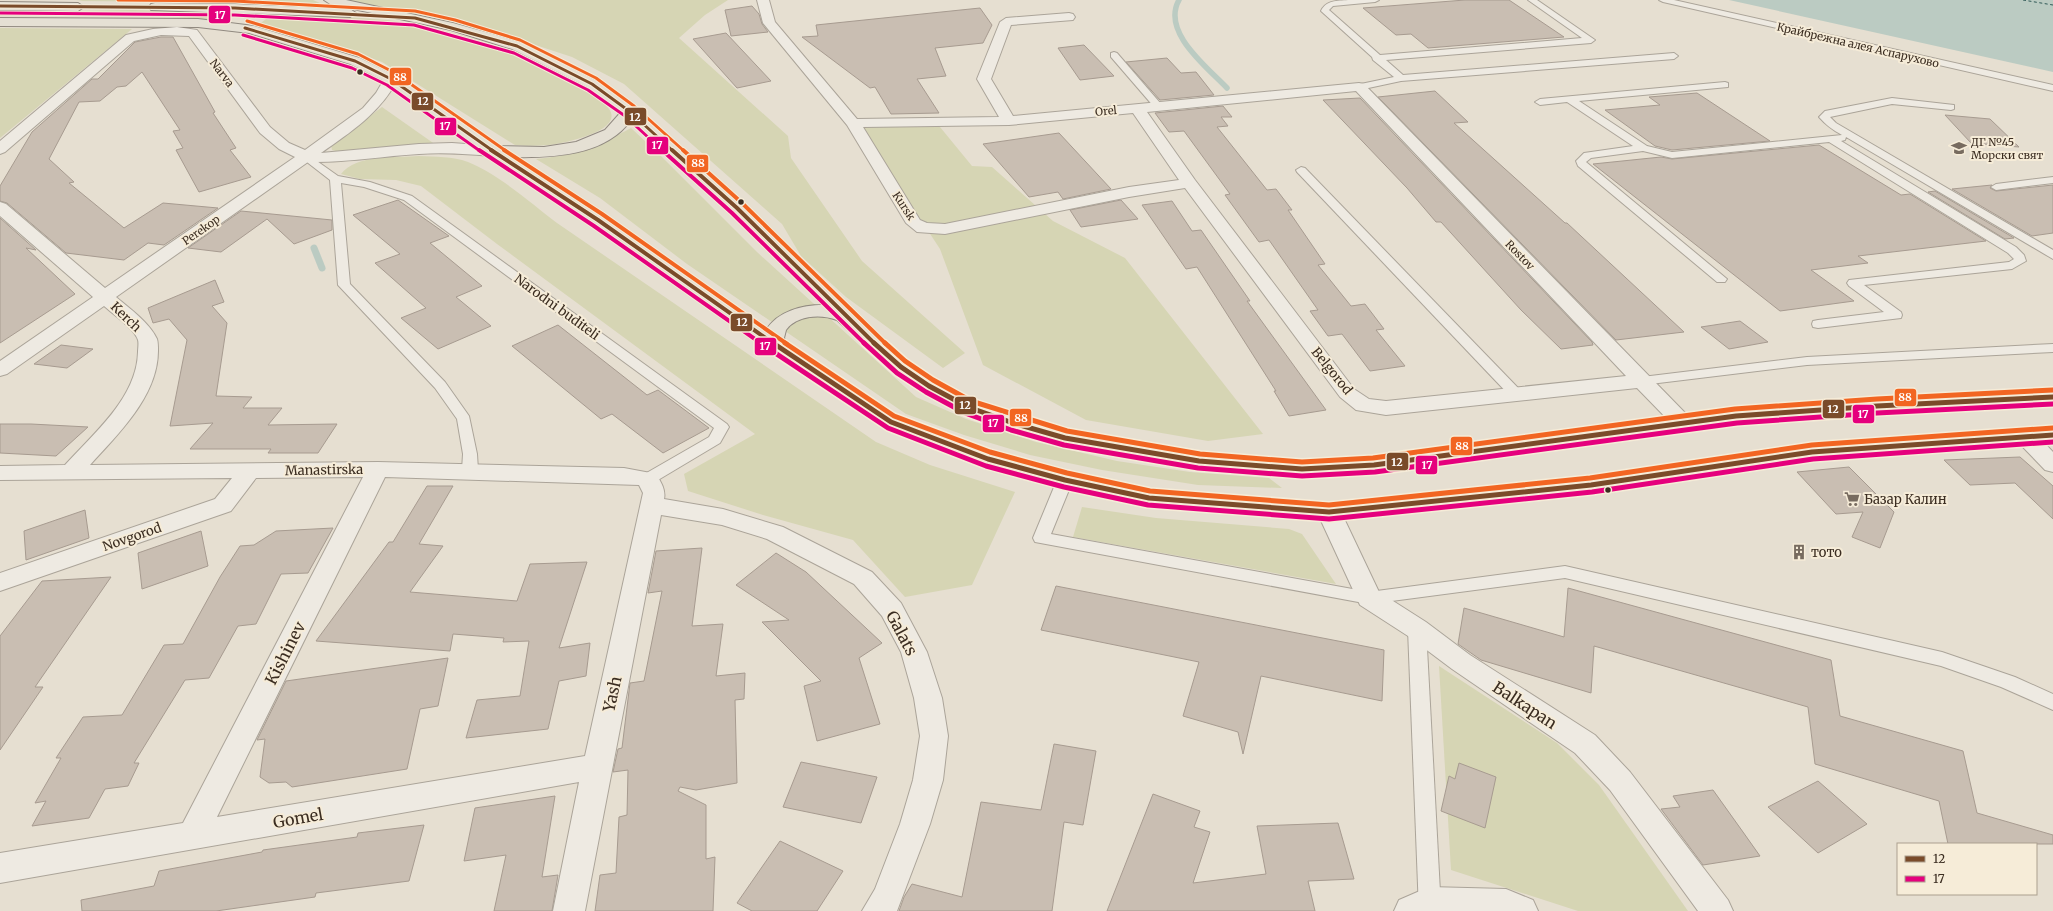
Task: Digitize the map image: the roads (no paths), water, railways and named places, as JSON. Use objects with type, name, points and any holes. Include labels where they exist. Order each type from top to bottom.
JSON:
[{"type":"main road","points":[[0,5],[51,0]]},
{"type":"main road","points":[[330,0],[453,27],[517,46],[592,84],[629,111],[737,208],[844,316],[900,367],[929,386],[968,407],[1013,423],[1065,438],[1136,452],[1199,461],[1302,469],[1374,465],[1683,422],[1778,412],[2053,397]]},
{"type":"main road","points":[[0,5],[294,10],[415,18]]},
{"type":"main road","points":[[250,29],[245,27],[245,24],[254,17],[275,11],[294,10]]},
{"type":"main road","points":[[0,22],[198,23],[250,29],[355,61],[391,79],[493,151],[591,216],[778,346],[891,422],[988,459],[1065,480],[1149,498],[1329,512],[1591,485],[1812,452],[2053,435]]},
{"type":"main road","points":[[493,151],[519,154],[544,153],[582,145],[611,132],[620,124],[629,111]]},
{"type":"main road","points":[[778,346],[774,340],[774,332],[783,321],[790,317],[815,311],[826,311],[844,316]]},
{"type":"street","name":"Kursk","points":[[763,0],[769,22],[853,123],[914,223],[923,228],[930,230],[945,229],[1129,192],[1189,183]]},
{"type":"street","points":[[1009,121],[984,78],[1006,22],[1069,17]]},
{"type":"street","name":"Narva","points":[[0,149],[130,38],[144,33],[178,30],[193,33],[265,130],[284,146],[308,157]]},
{"type":"street","name":"Perekop","points":[[0,370],[308,157],[366,114],[382,97],[391,79]]},
{"type":"street","name":"Orel","points":[[853,123],[1009,121],[1359,87]]},
{"type":"street","name":"Rostov","points":[[1359,87],[1683,422]]},
{"type":"street","name":"Belgorod","points":[[1137,108],[1189,183],[1348,393],[1363,405],[1386,408],[1642,381]]},
{"type":"street","points":[[308,157],[330,158],[419,149],[452,148],[493,151]]},
{"type":"street","name":"Kerch","points":[[0,207],[105,296],[136,324],[148,340],[146,374],[136,392],[120,415],[71,472]]},
{"type":"street","points":[[2025,436],[2053,465]]},
{"type":"street","name":"Kishinev","points":[[192,836],[378,470]]},
{"type":"street","name":"Manastirska","points":[[0,473],[470,470],[624,476],[650,492]]},
{"type":"street","name":"Novgorod","points":[[8,579],[223,505],[249,471]]},
{"type":"street","name":"Yash","points":[[569,911],[650,492]]},
{"type":"street","name":"Galats","points":[[650,492],[775,533],[863,578],[892,610],[914,652],[928,698],[934,736],[928,780],[915,824],[887,898],[878,911]]},
{"type":"street","points":[[1329,512],[1369,598]]},
{"type":"street","points":[[0,598],[8,579]]},
{"type":"street","name":"Balkapan","points":[[1369,598],[1418,629],[1461,662],[1586,744],[1620,781],[1717,911]]},
{"type":"street","name":"Gomel","points":[[0,868],[597,766]]},
{"type":"street","points":[[1423,908],[1506,904],[1522,911]]},
{"type":"lane","points":[[1375,0],[1331,4],[1327,6],[1325,11],[1400,78]]},
{"type":"lane","points":[[1376,58],[1591,40],[1532,0]]},
{"type":"lane","name":"Крайбрежна алея Аспарухово","points":[[1663,0],[2053,88]]},
{"type":"lane","points":[[1114,55],[1158,106]]},
{"type":"lane","points":[[1359,87],[1400,78],[1674,56]]},
{"type":"lane","points":[[1540,102],[1725,85]]},
{"type":"lane","points":[[1570,100],[1643,148],[1672,155],[1852,137]]},
{"type":"lane","points":[[1951,107],[1892,101],[1824,115],[1827,122],[2053,255]]},
{"type":"lane","points":[[1818,324],[1896,315],[1852,283],[2012,265],[2020,261],[2020,258],[2012,250],[1831,139]]},
{"type":"lane","points":[[1643,148],[1588,155],[1581,161],[1582,164],[1721,279]]},
{"type":"lane","points":[[308,157],[335,179],[344,285],[440,385],[464,419],[470,454],[470,470]]},
{"type":"lane","points":[[1302,170],[1516,395]]},
{"type":"lane","name":"Narodni buditeli","points":[[335,179],[366,184],[408,198],[722,427],[716,440],[650,492]]},
{"type":"lane","points":[[1996,187],[2053,180]]},
{"type":"lane","points":[[1642,381],[1807,361],[2053,348]]},
{"type":"lane","points":[[1065,480],[1041,538],[1369,598],[1565,572],[1942,659],[2008,682],[2053,702]]},
{"type":"lane","points":[[1418,629],[1423,908]]},
{"type":"waterway","points":[[1179,0],[1175,12],[1176,24],[1181,36],[1198,59],[1227,88]]},
{"type":"waterway","points":[[314,248],[322,268]]},
{"type":"place","name":"ДГ №45 Морски свят","points":[[1959,148]]},
{"type":"place","name":"Базар Калин","points":[[1852,499]]},
{"type":"place","name":"тото","points":[[1799,552]]}]
